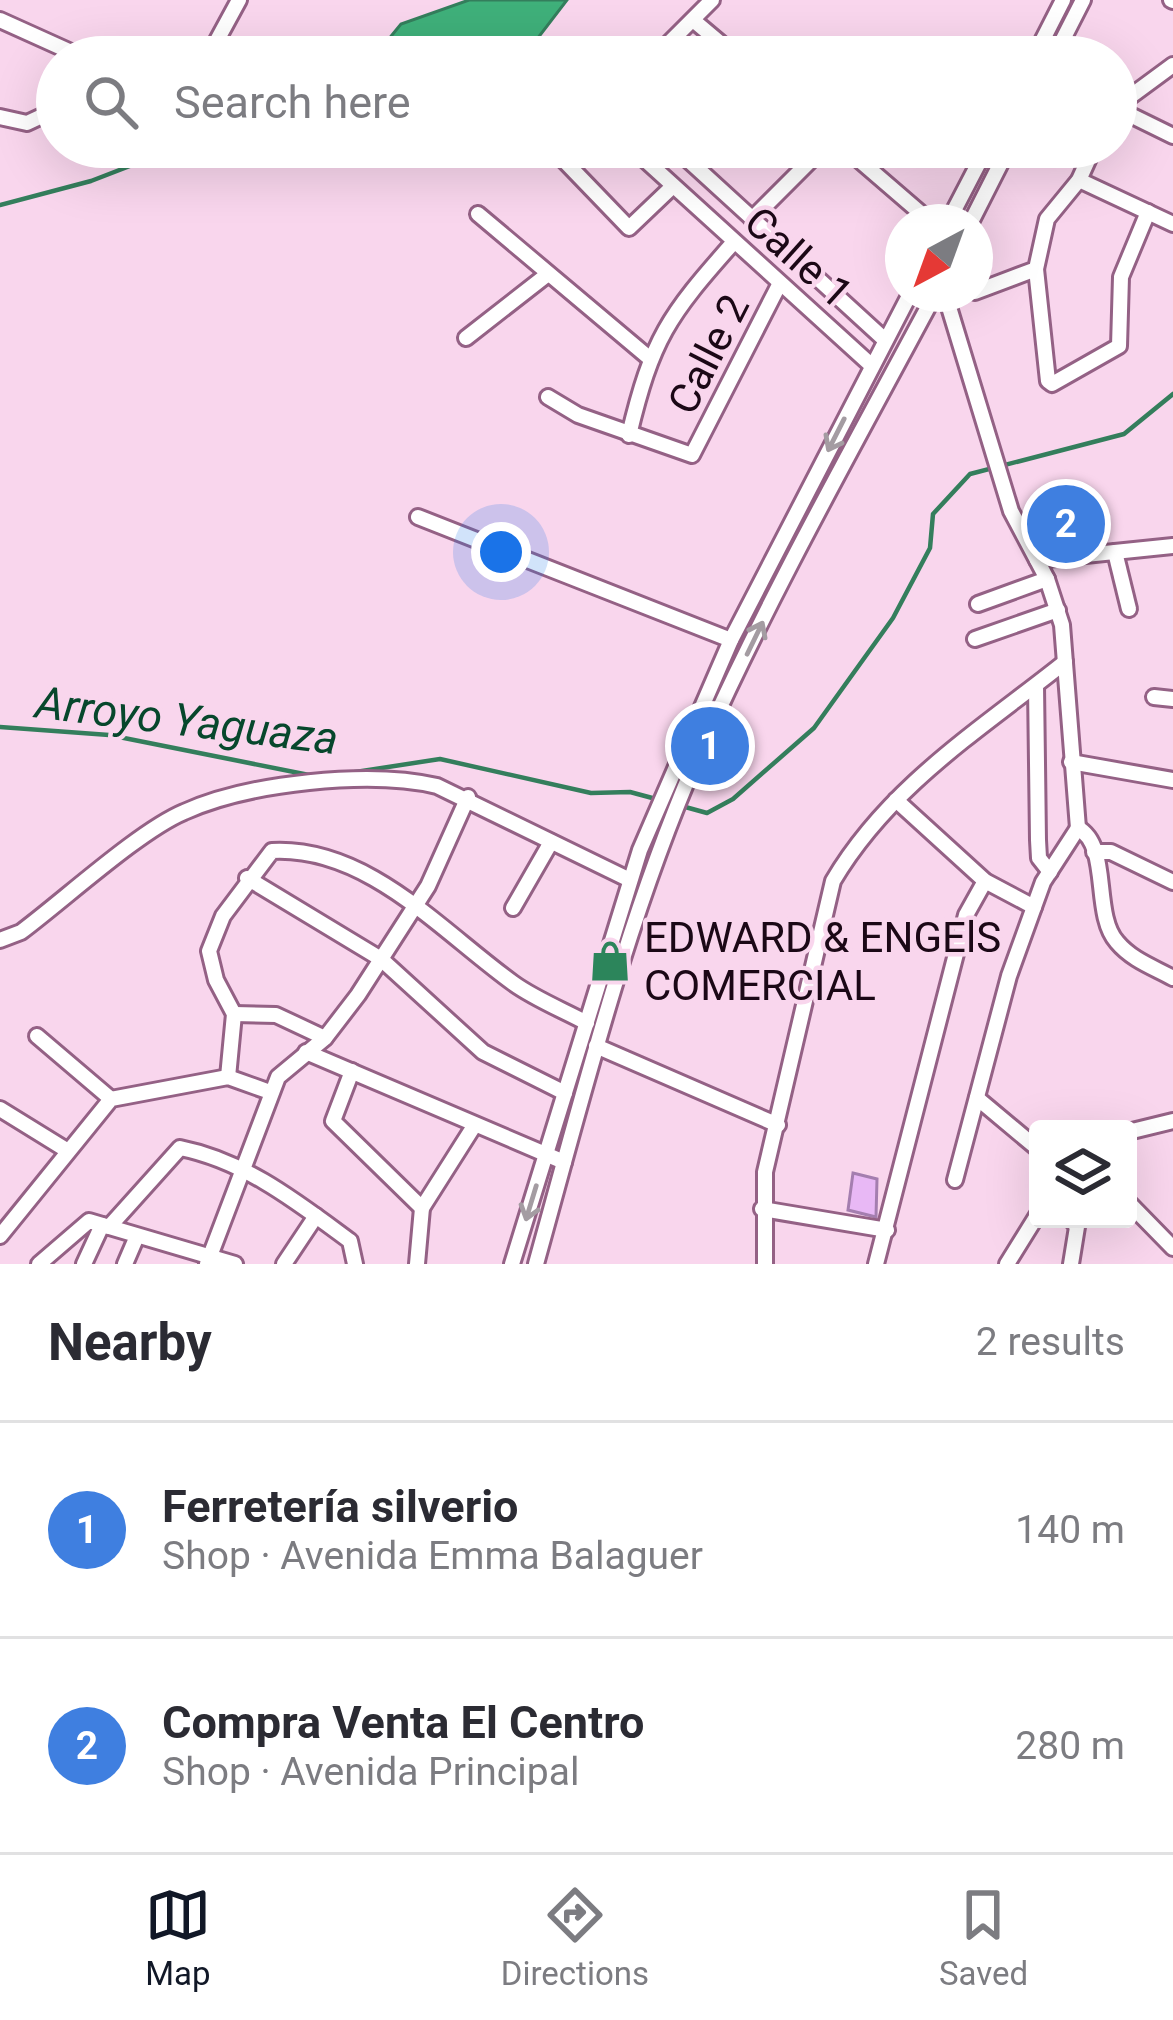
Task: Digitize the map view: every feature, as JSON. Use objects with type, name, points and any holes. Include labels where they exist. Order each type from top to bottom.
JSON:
[{"type":"street","points":[[219,36],[239,0]]},
{"type":"street","points":[[676,36],[712,0]]},
{"type":"street","points":[[1045,36],[1063,0]]},
{"type":"street","points":[[1065,36],[1083,0]]},
{"type":"street","points":[[0,20],[36,36]]},
{"type":"street","points":[[692,20],[711,36]]},
{"type":"street","points":[[1137,92],[1173,64]]},
{"type":"street","points":[[0,116],[27,123],[36,119]]},
{"type":"street","points":[[1137,118],[1173,136]]},
{"type":"street","points":[[570,168],[629,228],[672,187]]},
{"type":"street","name":"Calle 1","points":[[653,168],[871,365]]},
{"type":"street","points":[[697,168],[885,340]]},
{"type":"street","points":[[752,219],[803,168]]},
{"type":"street","points":[[869,168],[911,204]]},
{"type":"street","points":[[957,204],[976,168]]},
{"type":"street","points":[[980,204],[998,168]]},
{"type":"street","points":[[1084,168],[1047,219],[1036,269],[1052,384],[1119,346],[1121,277],[1148,212]]},
{"type":"street","points":[[1079,180],[1173,224]]},
{"type":"street","points":[[478,214],[648,357]]},
{"type":"street","points":[[548,398],[629,434],[648,357],[685,298],[733,243]]},
{"type":"street","points":[[993,285],[1036,269]]},
{"type":"street","points":[[466,338],[548,274]]},
{"type":"street","name":"Calle 2","points":[[629,434],[688,456],[696,452],[779,285]]},
{"type":"street","points":[[512,1264],[640,850],[731,640],[900,312]]},
{"type":"street","points":[[536,1264],[596,1046],[657,858],[704,743],[784,578],[935,312]]},
{"type":"street","points":[[947,312],[1010,511],[1047,578],[1058,610],[1078,828],[1034,907],[955,1180]]},
{"type":"street","points":[[418,518],[731,640]]},
{"type":"street","points":[[1037,560],[1173,546]]},
{"type":"street","points":[[1115,552],[1129,609]]},
{"type":"street","points":[[767,570],[784,578]]},
{"type":"street","points":[[978,604],[1047,578]]},
{"type":"street","points":[[975,638],[1058,610]]},
{"type":"street","points":[[765,1264],[762,1209],[833,881],[858,839],[945,752],[1066,662]]},
{"type":"street","points":[[1036,686],[1038,840],[1040,858],[1050,872]]},
{"type":"street","points":[[1154,697],[1173,699]]},
{"type":"street","points":[[1071,761],[1173,780]]},
{"type":"street","points":[[0,940],[21,932],[185,811],[314,783],[409,780],[468,797],[630,880]]},
{"type":"street","points":[[210,1261],[270,1092],[290,1063],[325,1038],[381,959],[415,906],[468,797]]},
{"type":"street","points":[[896,800],[985,881],[1034,907]]},
{"type":"street","points":[[1078,828],[1085,831],[1094,853],[1113,938],[1134,959],[1173,978]]},
{"type":"street","points":[[513,908],[551,842]]},
{"type":"street","points":[[228,1077],[234,1014],[216,980],[209,951],[247,878],[272,850],[305,849],[338,859],[415,906],[518,986],[587,1023]]},
{"type":"street","points":[[1094,853],[1111,852],[1173,882]]},
{"type":"street","points":[[247,878],[381,959],[483,1052],[565,1093]]},
{"type":"street","points":[[876,1264],[966,915],[985,881]]},
{"type":"street","points":[[234,1014],[276,1016],[325,1038]]},
{"type":"street","points":[[37,1036],[111,1099]]},
{"type":"street","points":[[596,1046],[778,1125]]},
{"type":"street","points":[[307,1052],[564,1162]]},
{"type":"street","points":[[352,1071],[333,1121],[422,1208]]},
{"type":"street","points":[[0,1236],[111,1099],[228,1077],[270,1092]]},
{"type":"street","points":[[976,1098],[1029,1142]]},
{"type":"street","points":[[0,1109],[68,1151]]},
{"type":"street","points":[[1137,1130],[1173,1120]]},
{"type":"street","points":[[417,1264],[422,1208],[474,1126]]},
{"type":"street","points":[[39,1264],[100,1224],[180,1148],[244,1168],[355,1246],[355,1264]]},
{"type":"street","points":[[762,1209],[886,1230]]},
{"type":"street","points":[[1137,1211],[1173,1248]]},
{"type":"street","points":[[284,1264],[316,1216]]},
{"type":"street","points":[[100,1224],[210,1261],[236,1264]]},
{"type":"street","points":[[84,1264],[100,1224]]},
{"type":"street","points":[[1007,1264],[1029,1228]]},
{"type":"street","points":[[1070,1264],[1077,1228]]},
{"type":"street","points":[[125,1264],[137,1236]]},
{"type":"shaded area","points":[[469,0],[567,0],[539,36],[391,36],[401,24]]},
{"type":"building","points":[[853,1173],[877,1179],[876,1217],[848,1210]]},
{"type":"waterway","points":[[0,205],[125,168]]},
{"type":"waterway","name":"Arroyo Yaguaza","points":[[678,805],[707,813],[733,799],[814,728],[893,618],[930,548],[933,514],[970,474],[1124,434],[1173,394]]},
{"type":"waterway","name":"Arroyo Yaguaza","points":[[0,727],[109,735],[314,776]]},
{"type":"waterway","name":"Arroyo Yaguaza","points":[[349,773],[440,759],[591,793],[630,792],[656,799]]},
{"type":"place","name":"Compra Venta El Centro","points":[[1066,524]]},
{"type":"place","name":"Ferretería silverio","points":[[710,746]]},
{"type":"place","name":"EDWARD & ENGElS COMERCIAL","points":[[610,961]]}]
